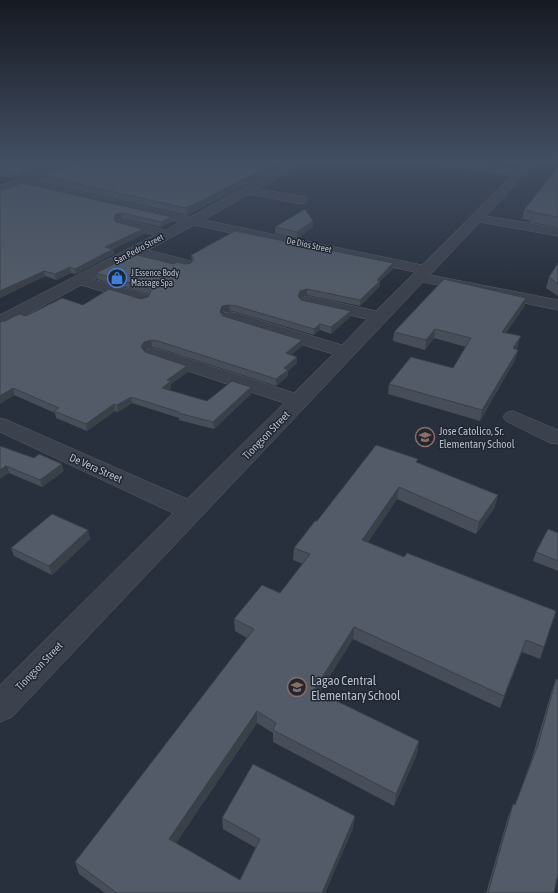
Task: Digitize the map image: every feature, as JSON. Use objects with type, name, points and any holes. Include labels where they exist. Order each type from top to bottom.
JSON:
[{"type":"street","name":"De Dios Street","points":[[114,204],[558,305]]},
{"type":"street","name":"San Pedro Street","points":[[0,322],[223,204]]},
{"type":"street","name":"Tiongson Street","points":[[0,707],[490,204]]},
{"type":"street","points":[[476,218],[558,232]]},
{"type":"street","points":[[122,223],[167,234]]},
{"type":"street","points":[[136,250],[186,264]]},
{"type":"street","points":[[79,280],[142,298]]},
{"type":"street","points":[[307,301],[380,317]]},
{"type":"street","points":[[230,317],[346,352]]},
{"type":"street","points":[[152,353],[299,401]]},
{"type":"street","points":[[513,417],[558,438]]},
{"type":"street","name":"De Vera Street","points":[[0,424],[191,511]]},
{"type":"building","points":[[0,204],[113,204],[172,217],[161,222],[122,213],[116,214],[114,218],[116,222],[143,229],[105,247],[113,249],[75,269],[70,267],[55,274],[44,271],[0,291]]},
{"type":"building","points":[[167,204],[195,204],[186,208]]},
{"type":"building","points":[[529,204],[558,204],[558,217],[531,212],[532,211],[524,210]]},
{"type":"building","points":[[305,209],[313,221],[297,232],[275,227]]},
{"type":"building","points":[[235,231],[393,263],[377,280],[380,281],[360,300],[307,289],[300,291],[298,296],[301,300],[351,311],[331,327],[320,324],[314,329],[236,306],[222,306],[220,312],[223,316],[302,340],[286,353],[297,357],[284,368],[288,370],[276,379],[158,341],[151,340],[144,342],[141,347],[145,352],[187,366],[167,380],[171,381],[162,388],[207,401],[232,381],[251,387],[213,422],[178,413],[179,412],[131,397],[117,405],[114,404],[86,424],[54,411],[59,408],[13,388],[0,396],[0,322],[19,314],[26,316],[62,298],[83,305],[109,289],[141,299],[148,297],[151,291],[148,288],[96,273],[133,254],[174,264],[177,262],[185,264],[191,263],[194,259],[191,255]]},
{"type":"building","points":[[558,263],[558,284],[549,277]]},
{"type":"building","points":[[444,279],[526,298],[502,332],[521,336],[513,348],[518,350],[482,410],[389,384],[411,357],[453,368],[471,338],[435,329],[426,340],[394,332]]},
{"type":"building","points":[[376,445],[418,459],[416,462],[498,495],[479,522],[399,487],[362,540],[404,557],[407,553],[556,611],[544,647],[526,640],[504,696],[354,627],[314,690],[419,741],[396,794],[273,730],[276,723],[257,711],[169,839],[240,880],[260,839],[222,818],[253,764],[355,816],[322,893],[117,893],[75,862],[254,629],[234,619],[262,585],[280,593],[310,554],[294,548]]},
{"type":"building","points":[[0,446],[34,458],[39,454],[62,464],[40,480],[6,466],[0,470]]},
{"type":"building","points":[[52,514],[88,530],[49,566],[11,548]]},
{"type":"building","points":[[548,529],[558,533],[558,561],[536,552]]},
{"type":"building","points":[[556,679],[558,680],[558,874],[554,893],[488,893],[513,804],[515,805],[538,745]]},
{"type":"place","name":"J Essence Body Massage Spa","points":[[117,278]]},
{"type":"place","name":"Jose Catolico, Sr. Elementary School","points":[[425,437]]},
{"type":"place","name":"Lagao Central Elementary School","points":[[297,687]]}]
